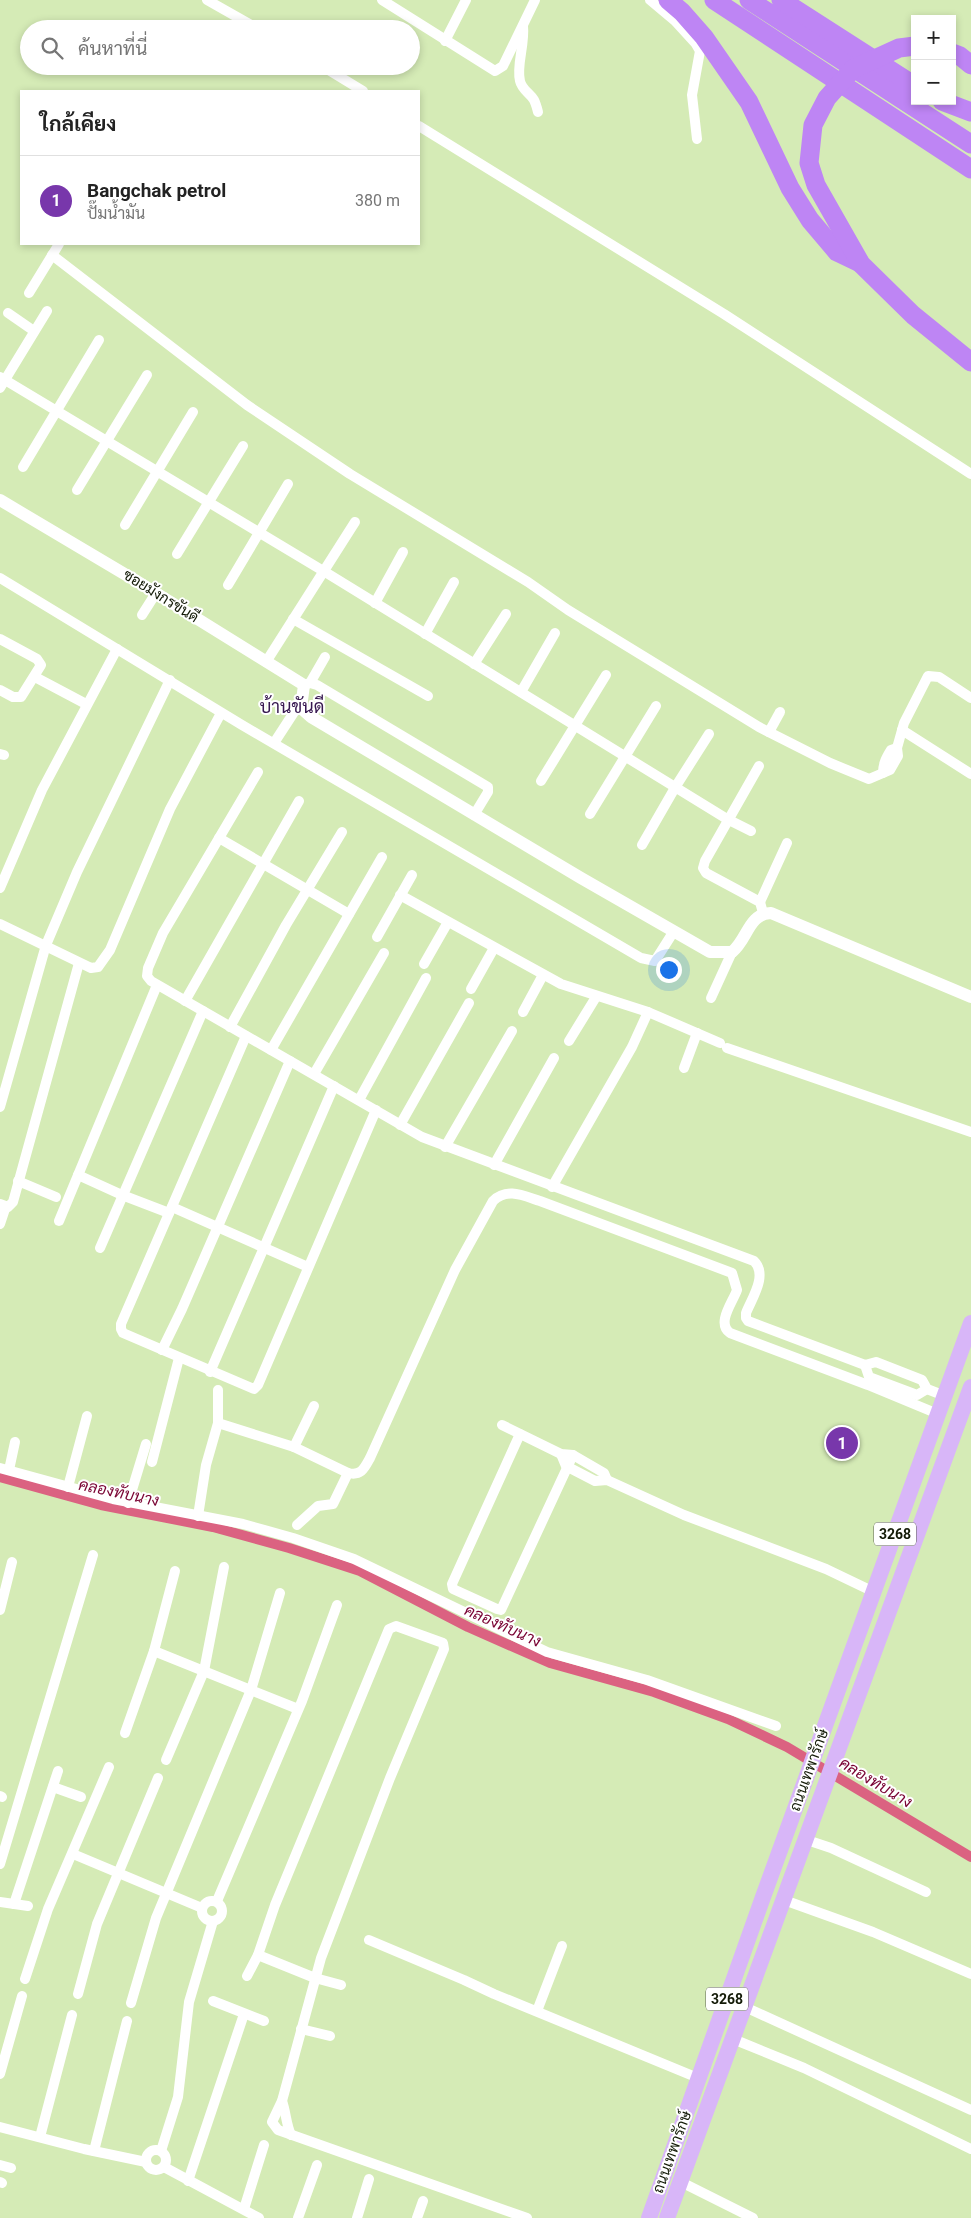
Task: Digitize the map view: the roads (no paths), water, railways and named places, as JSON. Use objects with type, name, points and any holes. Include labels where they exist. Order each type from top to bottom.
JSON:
[{"type":"highway","points":[[668,0],[682,12],[704,38],[749,102],[790,188],[810,220],[837,252],[861,264]]},
{"type":"highway","points":[[714,0],[971,169]]},
{"type":"highway","points":[[749,0],[971,144]]},
{"type":"highway","points":[[781,0],[911,83]]},
{"type":"highway","points":[[800,0],[911,76]]},
{"type":"highway","points":[[911,46],[899,48],[854,69],[828,98],[813,124],[808,164],[816,185],[861,264],[913,315],[971,362]]},
{"type":"highway","points":[[956,54],[971,65]]},
{"type":"highway","points":[[956,97],[971,103]]},
{"type":"highway","points":[[953,105],[971,112]]},
{"type":"main road","name":"ถนนเทพารักษ์","points":[[649,2218],[971,1324]]},
{"type":"main road","name":"ถนนเทพารักษ์","points":[[668,2218],[679,2181],[745,2007],[804,1839],[971,1387]]},
{"type":"street","points":[[207,0],[242,20]]},
{"type":"street","points":[[382,0],[398,4],[418,20]]},
{"type":"street","points":[[445,41],[466,0]]},
{"type":"street","points":[[420,21],[445,41],[495,71],[503,66],[535,0]]},
{"type":"street","points":[[650,0],[675,21],[700,51],[692,96],[697,139]]},
{"type":"street","points":[[522,25],[524,36],[519,71],[520,81],[523,88],[534,101],[538,112]]},
{"type":"street","points":[[336,75],[360,90]]},
{"type":"street","points":[[420,127],[724,314],[971,474]]},
{"type":"street","points":[[29,293],[58,245]]},
{"type":"street","points":[[52,255],[247,405],[350,474],[769,732],[863,778],[876,778],[890,770],[898,756],[897,748],[902,730],[928,676],[939,678],[971,698]]},
{"type":"street","points":[[47,311],[2,382],[107,442],[676,786],[727,819],[751,831]]},
{"type":"street","points":[[8,313],[34,331]]},
{"type":"street","points":[[23,467],[99,340]]},
{"type":"street","points":[[77,490],[147,375]]},
{"type":"street","points":[[126,525],[193,412]]},
{"type":"street","points":[[177,554],[243,446]]},
{"type":"street","points":[[228,585],[288,484]]},
{"type":"street","name":"ซอยมังกรขันดี","points":[[0,500],[156,593],[266,662],[307,684]]},
{"type":"street","points":[[266,662],[322,571],[355,522]]},
{"type":"street","points":[[375,603],[403,552]]},
{"type":"street","points":[[0,578],[170,680],[221,713],[641,958],[655,961],[674,931]]},
{"type":"street","points":[[425,634],[454,582]]},
{"type":"street","points":[[142,615],[156,593]]},
{"type":"street","points":[[474,664],[506,614]]},
{"type":"street","points":[[293,619],[428,696]]},
{"type":"street","points":[[521,692],[555,633]]},
{"type":"street","points":[[0,639],[40,661],[41,666],[21,698],[12,697],[0,690]]},
{"type":"street","points":[[0,888],[42,790],[86,704],[117,649]]},
{"type":"street","points":[[274,743],[300,703],[307,684],[325,657]]},
{"type":"street","points":[[541,781],[606,675]]},
{"type":"street","points":[[35,677],[86,704]]},
{"type":"street","points":[[0,1107],[46,945],[77,872],[170,680]]},
{"type":"street","points":[[307,684],[488,787],[488,792],[474,814]]},
{"type":"street","points":[[300,703],[301,708],[311,717],[710,952],[732,952]]},
{"type":"street","points":[[590,814],[656,706]]},
{"type":"street","points":[[769,732],[780,712]]},
{"type":"street","points":[[0,924],[46,945],[79,963],[91,968],[98,967],[110,950],[170,810],[221,713]]},
{"type":"street","points":[[902,730],[971,774]]},
{"type":"street","points":[[642,845],[708,734]]},
{"type":"street","points":[[759,766],[727,819],[705,861],[703,868],[706,874],[771,913],[971,997]]},
{"type":"street","points":[[258,772],[163,933],[151,960],[147,976],[157,985],[422,1137],[444,1147],[754,1261],[760,1267],[761,1274],[746,1313],[746,1318],[865,1365],[876,1362],[922,1380],[927,1389],[945,1396]]},
{"type":"street","points":[[185,1001],[299,801]]},
{"type":"street","points":[[230,1027],[342,832]]},
{"type":"street","points":[[218,838],[349,914]]},
{"type":"street","points":[[711,998],[732,952],[739,946],[761,908],[787,843]]},
{"type":"street","points":[[271,1050],[382,857]]},
{"type":"street","points":[[377,937],[412,874]]},
{"type":"street","points":[[400,895],[561,984],[596,997],[648,1012],[697,1032],[724,1046],[971,1132]]},
{"type":"street","points":[[424,964],[448,922]]},
{"type":"street","points":[[471,989],[494,948]]},
{"type":"street","points":[[314,1074],[384,953]]},
{"type":"street","points":[[0,1224],[3,1205],[12,1205],[14,1202],[18,1181],[79,963]]},
{"type":"street","points":[[523,1012],[543,975]]},
{"type":"street","points":[[359,1100],[426,978]]},
{"type":"street","points":[[59,1221],[157,985]]},
{"type":"street","points":[[569,1041],[596,997]]},
{"type":"street","points":[[400,1124],[469,1003]]},
{"type":"street","points":[[100,1248],[203,1011]]},
{"type":"street","points":[[552,1187],[632,1047],[648,1012]]},
{"type":"street","points":[[444,1147],[512,1031]]},
{"type":"street","points":[[684,1068],[697,1032]]},
{"type":"street","points":[[246,1036],[121,1329],[123,1333],[210,1372],[254,1389],[258,1385],[376,1110]]},
{"type":"street","points":[[494,1165],[554,1058]]},
{"type":"street","points":[[162,1350],[182,1309],[290,1060]]},
{"type":"street","points":[[210,1372],[334,1086]]},
{"type":"street","points":[[78,1175],[122,1195],[217,1227],[308,1268]]},
{"type":"street","points":[[18,1181],[56,1197]]},
{"type":"street","points":[[218,1423],[294,1447],[348,1473],[356,1475],[361,1473],[370,1458],[466,1248],[488,1208],[498,1196],[504,1193],[512,1193],[540,1201],[732,1273],[737,1290],[726,1314],[726,1327],[730,1333],[868,1385],[938,1414]]},
{"type":"street","points":[[152,1462],[179,1358]]},
{"type":"street","points":[[865,1365],[870,1377],[916,1395],[927,1389]]},
{"type":"street","points":[[198,1516],[206,1465],[218,1423],[218,1390]]},
{"type":"street","points":[[294,1447],[314,1406]]},
{"type":"street","points":[[68,1487],[87,1416]]},
{"type":"street","points":[[502,1425],[561,1454],[572,1455],[604,1473],[607,1480]]},
{"type":"street","points":[[520,1434],[453,1580],[453,1589],[501,1610],[572,1455]]},
{"type":"street","points":[[15,1442],[4,1469],[128,1502],[243,1524],[354,1559],[547,1652],[647,1680],[776,1726]]},
{"type":"street","points":[[128,1502],[146,1444]]},
{"type":"street","points":[[561,1454],[566,1466],[595,1481],[607,1480],[684,1515],[826,1569],[874,1592]]},
{"type":"street","points":[[297,1525],[318,1506],[334,1504],[348,1473]]},
{"type":"street","points":[[0,1864],[93,1555]]},
{"type":"street","points":[[0,1610],[3,1590],[12,1562]]},
{"type":"street","points":[[166,1760],[204,1671],[224,1567]]},
{"type":"street","points":[[125,1733],[154,1651],[175,1571]]},
{"type":"street","points":[[131,2003],[156,1918],[251,1690],[280,1593]]},
{"type":"street","points":[[217,1901],[298,1709],[337,1605]]},
{"type":"street","points":[[246,1976],[258,1955],[275,1905],[389,1630],[396,1626],[443,1643],[444,1649],[390,1778],[315,1978],[282,2101],[286,2112],[287,2127],[291,2134],[527,2218]]},
{"type":"street","points":[[154,1651],[298,1709]]},
{"type":"street","points":[[25,1979],[48,1909],[109,1768]]},
{"type":"street","points":[[14,1904],[58,1772]]},
{"type":"street","points":[[78,1994],[97,1924],[158,1778]]},
{"type":"street","points":[[53,1787],[81,1797]]},
{"type":"street","points":[[804,1839],[831,1848],[926,1892]]},
{"type":"street","points":[[73,1854],[202,1908]]},
{"type":"street","points":[[784,1900],[874,1932],[971,1974]]},
{"type":"street","points":[[161,2151],[178,2097],[189,2002],[213,1921],[221,1917],[223,1908],[217,1901],[208,1901],[202,1908]]},
{"type":"street","points":[[0,1902],[28,1906]]},
{"type":"street","points":[[202,1908],[204,1917],[213,1921]]},
{"type":"street","points":[[370,1940],[537,2012],[698,2078]]},
{"type":"street","points":[[537,2012],[562,1946]]},
{"type":"street","points":[[258,1955],[315,1978],[341,1985]]},
{"type":"street","points":[[0,2074],[22,1996]]},
{"type":"street","points":[[213,2001],[264,2022]]},
{"type":"street","points":[[745,2007],[971,2110]]},
{"type":"street","points":[[188,2181],[244,2014]]},
{"type":"street","points":[[40,2137],[72,2016]]},
{"type":"street","points":[[94,2151],[127,2021]]},
{"type":"street","points":[[301,2029],[330,2036]]},
{"type":"street","points":[[733,2039],[804,2068],[971,2148]]},
{"type":"street","points":[[0,2127],[146,2162],[152,2169],[158,2170],[164,2167]]},
{"type":"street","points":[[244,2209],[264,2145]]},
{"type":"street","points":[[146,2162],[147,2155],[151,2151],[161,2151]]},
{"type":"street","points":[[161,2151],[166,2157],[164,2167]]},
{"type":"street","points":[[0,2164],[11,2168]]},
{"type":"street","points":[[298,2218],[317,2165]]},
{"type":"street","points":[[164,2167],[258,2218]]},
{"type":"street","points":[[357,2218],[369,2179]]},
{"type":"street","points":[[679,2181],[753,2218]]},
{"type":"street","points":[[417,2218],[423,2201]]},
{"type":"waterway","name":"คลองทับนาง","points":[[0,1477],[101,1505],[213,1527],[289,1548],[360,1571],[468,1627],[550,1663],[654,1692],[728,1719],[787,1747],[971,1857]]},
{"type":"place","name":"Bangchak petrol","points":[[842,1443]]},
{"type":"district","name":"บ้านขันดี","points":[[292,707]]}]
